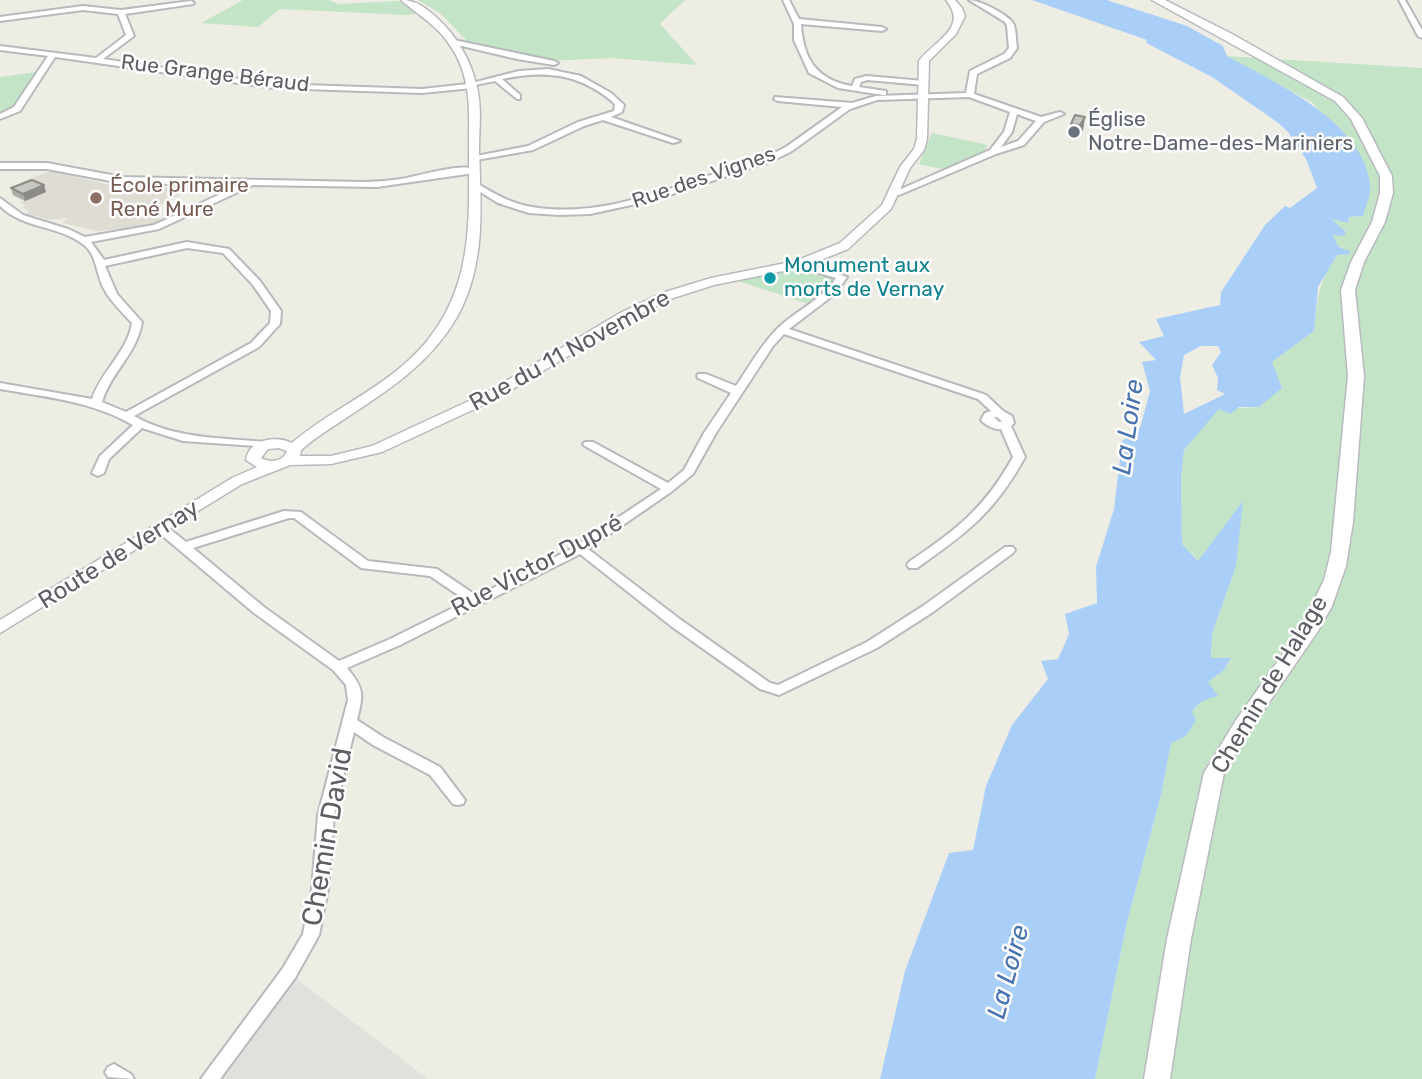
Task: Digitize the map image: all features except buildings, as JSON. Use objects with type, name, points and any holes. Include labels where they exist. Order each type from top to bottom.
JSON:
[{"type":"main road","name":"Chemin de Halage","points":[[1157,0],[1228,36],[1339,99],[1356,118],[1386,176],[1388,187],[1380,222],[1350,279],[1348,291],[1347,302],[1356,363],[1355,384],[1348,486],[1341,548],[1333,580],[1296,651],[1224,752],[1213,774],[1179,939],[1157,1079]]},
{"type":"street","points":[[238,443],[253,455],[256,463],[288,457],[325,426],[372,397],[406,371],[432,344],[464,295],[472,263],[475,203],[472,85],[452,41],[438,21],[425,10],[405,0]]},
{"type":"street","points":[[786,0],[796,21],[798,40],[812,71],[834,83],[854,89],[904,96]]},
{"type":"street","name":"Rue du 11 Novembre","points":[[288,457],[331,460],[377,449],[491,396],[625,316],[666,296],[711,282],[799,264],[844,246],[872,224],[895,193],[905,167],[919,150],[926,58],[961,22],[958,9],[950,0]]},
{"type":"street","points":[[970,95],[973,73],[1007,56],[1013,48],[1008,21],[972,0]]},
{"type":"street","points":[[1402,0],[1422,36]]},
{"type":"street","points":[[3,32],[0,20],[82,4],[121,12],[191,3]]},
{"type":"street","points":[[97,60],[130,36],[121,12]]},
{"type":"street","points":[[796,21],[882,29]]},
{"type":"street","points":[[452,41],[526,60],[558,63]]},
{"type":"street","name":"Rue Grange Béraud","points":[[0,48],[274,86],[422,91],[472,85],[542,70],[571,74],[621,105],[618,112],[603,117]]},
{"type":"street","points":[[1,117],[17,109],[53,54]]},
{"type":"street","points":[[854,89],[858,81],[866,78],[924,90],[970,95],[1041,120]]},
{"type":"street","points":[[496,79],[517,97]]},
{"type":"street","name":"Rue des Vignes","points":[[475,186],[499,201],[529,209],[576,212],[655,198],[769,159],[789,149],[852,105],[924,90]]},
{"type":"street","points":[[778,99],[852,105]]},
{"type":"street","points":[[993,152],[1007,132],[1014,110]]},
{"type":"street","points":[[895,193],[993,152],[1021,144],[1041,120],[1060,114]]},
{"type":"street","points":[[0,166],[47,166],[122,180],[385,185],[474,165],[530,148],[603,117],[676,141]]},
{"type":"street","points":[[84,240],[156,227],[254,181]]},
{"type":"street","points":[[0,201],[10,213],[84,240],[97,252],[114,296],[137,323],[137,334],[128,351],[99,388],[96,404]]},
{"type":"street","points":[[475,203],[499,201]]},
{"type":"street","points":[[100,264],[187,245],[226,251],[257,283],[276,311],[275,324],[256,345],[126,416]]},
{"type":"street","name":"Rue Victor Dupré","points":[[338,667],[395,642],[580,548],[689,472],[762,352],[782,330],[832,292],[842,277],[799,264]]},
{"type":"street","points":[[782,330],[977,395],[1002,419],[1020,457],[1005,486],[993,503],[969,525],[913,565]]},
{"type":"street","points":[[702,376],[737,391]]},
{"type":"street","points":[[0,386],[96,404],[139,424],[183,438],[287,444],[288,457]]},
{"type":"street","points":[[98,473],[104,458],[139,424]]},
{"type":"street","points":[[253,455],[271,444],[325,426]]},
{"type":"street","points":[[589,444],[669,488]]},
{"type":"street","name":"Route de Vernay","points":[[237,481],[253,455]]},
{"type":"street","name":"Route de Vernay","points":[[0,628],[237,481],[288,457]]},
{"type":"street","points":[[184,547],[288,514],[297,515],[365,565],[433,572],[476,601]]},
{"type":"street","name":"Chemin David","points":[[162,529],[259,610],[338,667],[353,684],[355,700],[326,815],[320,889],[311,935],[289,973],[209,1079]]},
{"type":"street","points":[[580,548],[676,624],[765,686],[779,690],[872,645],[928,609],[1009,550]]},
{"type":"street","points":[[349,722],[378,741],[435,771],[458,800]]},
{"type":"shaded area","name":"École primaire René Mure","points":[[51,171],[114,186],[189,187],[190,190],[142,213],[164,220],[153,226],[98,231],[62,223],[68,218],[47,220],[27,214],[29,210],[23,208],[25,205],[20,203],[24,200],[13,195],[32,187],[21,182]]},
{"type":"shaded area","points":[[289,973],[428,1079],[210,1079]]},
{"type":"green space","points":[[243,0],[328,0],[339,4],[398,1],[419,13],[406,15],[280,9],[258,27],[201,23]]},
{"type":"green space","points":[[418,0],[685,0],[660,24],[697,65],[613,58],[546,61],[469,43],[441,14]]},
{"type":"green space","points":[[1227,56],[1422,68],[1422,1079],[1095,1079],[1127,922],[1161,795],[1171,743],[1192,711],[1204,699],[1208,682],[1224,670],[1231,658],[1211,659],[1212,634],[1236,566],[1242,503],[1199,561],[1182,544],[1181,477],[1184,449],[1219,409],[1259,407],[1272,362],[1314,331],[1322,282],[1337,255],[1350,254],[1335,243],[1330,219],[1349,222],[1348,217],[1363,216],[1370,187],[1313,103]]},
{"type":"green space","points":[[37,72],[12,110],[0,115],[0,77]]},
{"type":"green space","points":[[932,133],[988,145],[985,150],[989,151],[946,170],[919,164]]},
{"type":"green space","points":[[801,267],[837,278],[829,291],[812,305],[735,280]]},
{"type":"water","name":"La Loire","points":[[1032,0],[1107,0],[1187,26],[1223,46],[1227,56],[1292,92],[1335,124],[1352,142],[1364,162],[1370,185],[1369,197],[1363,216],[1348,217],[1349,223],[1331,219],[1346,232],[1344,236],[1333,235],[1335,241],[1338,246],[1350,251],[1350,254],[1337,255],[1318,287],[1314,331],[1272,362],[1282,388],[1259,407],[1239,407],[1230,414],[1219,409],[1184,450],[1181,477],[1182,544],[1198,561],[1243,501],[1236,566],[1212,634],[1211,658],[1231,658],[1224,670],[1208,682],[1218,696],[1197,705],[1192,712],[1196,720],[1186,736],[1171,743],[1161,795],[1127,922],[1095,1079],[880,1079],[905,971],[949,853],[973,850],[986,786],[1012,725],[1048,679],[1041,661],[1058,659],[1069,634],[1065,614],[1097,603],[1096,567],[1114,509],[1122,441],[1140,428],[1150,391],[1142,362],[1156,360],[1139,342],[1164,336],[1156,319],[1220,305],[1221,292],[1265,225],[1285,206],[1290,208],[1317,188],[1306,159],[1288,132],[1277,122],[1212,77],[1146,43],[1147,40]],"holes":[[[1201,346],[1218,346],[1221,352],[1212,365],[1218,378],[1217,390],[1225,394],[1184,414],[1180,377],[1184,355]]]},
{"type":"place","name":"Église Notre-Dame-des-Mariniers","points":[[1074,132]]},
{"type":"place","name":"École primaire René Mure","points":[[96,198]]},
{"type":"place","name":"Monument aux morts de Vernay","points":[[770,278]]}]
